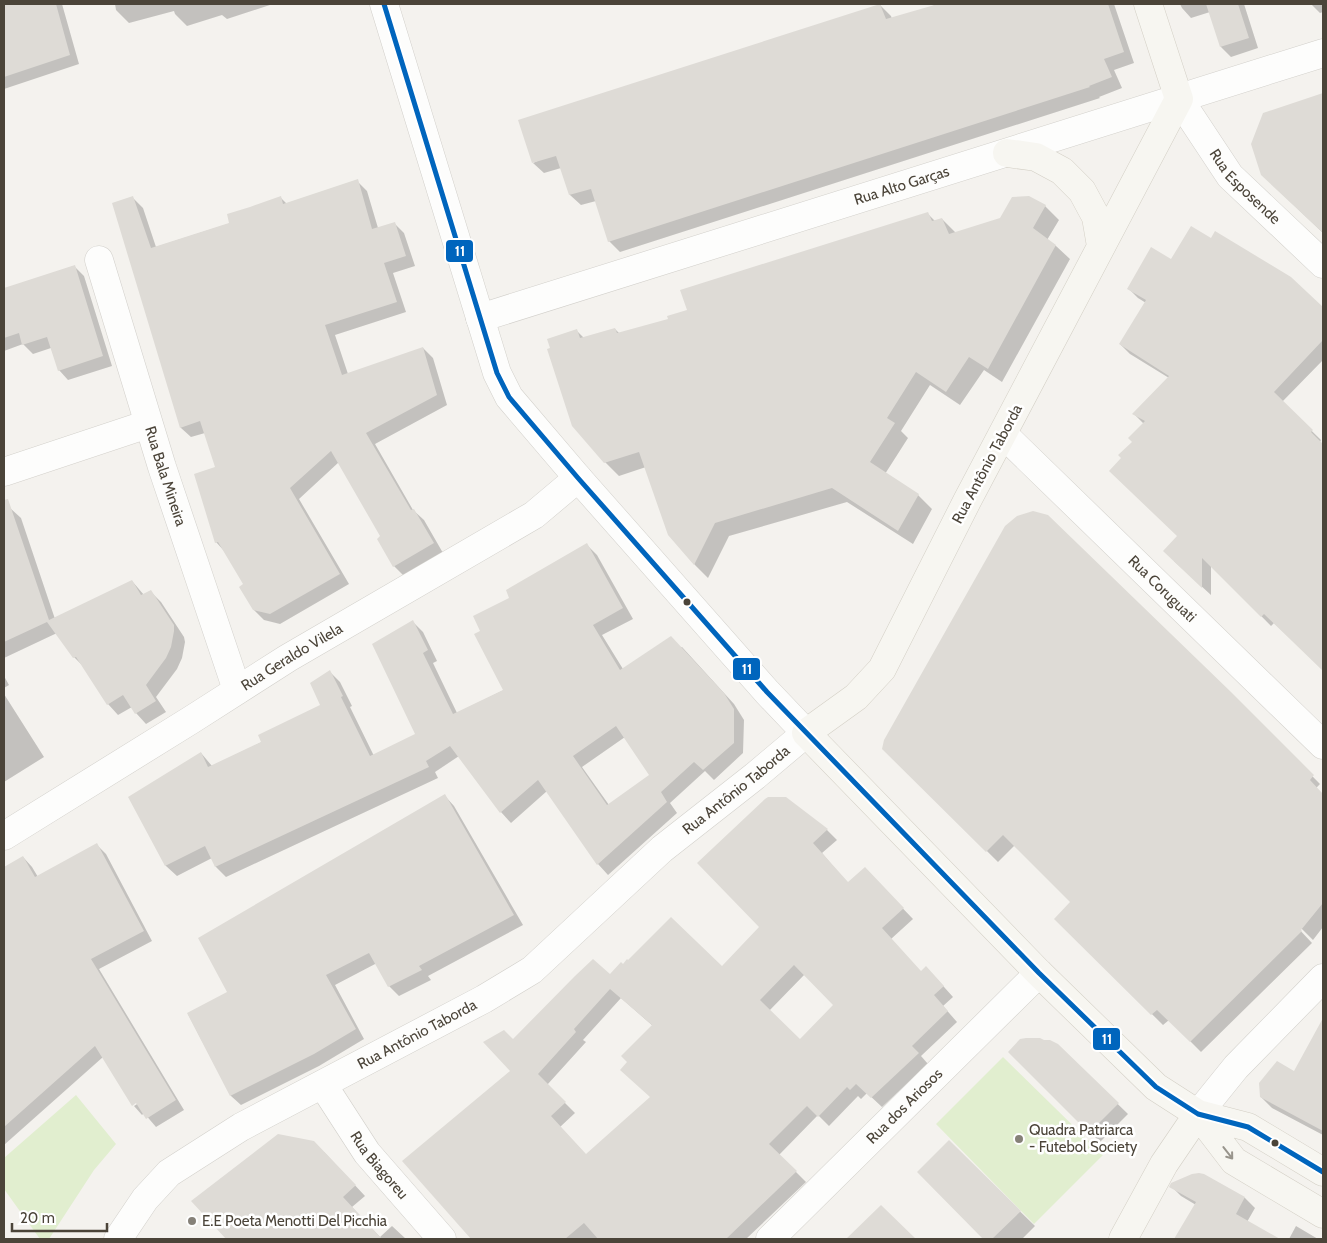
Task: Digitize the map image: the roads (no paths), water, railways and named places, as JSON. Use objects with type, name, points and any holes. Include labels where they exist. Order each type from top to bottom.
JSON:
[{"type":"street","points":[[384,4],[497,373],[509,397],[767,692],[1039,973],[1156,1088],[1198,1114],[1248,1127],[1323,1172]]},
{"type":"street","points":[[1148,4],[1179,100]]},
{"type":"street","name":"Rua Alto Garças","points":[[480,318],[1007,152],[1179,100],[1323,53]]},
{"type":"street","name":"Rua Antônio Taborda","points":[[118,1239],[145,1200],[168,1173],[242,1127],[484,999],[532,970],[662,849],[806,733],[856,698],[882,669],[967,501],[1179,100]]},
{"type":"street","name":"Rua Esposende","points":[[1179,100],[1230,176],[1323,264]]},
{"type":"street","points":[[1007,152],[1036,157],[1062,171],[1082,192],[1096,217],[1101,246]]},
{"type":"street","name":"Rua Bala Mineira","points":[[99,260],[148,424],[237,690]]},
{"type":"street","points":[[4,472],[148,424]]},
{"type":"street","name":"Rua Coruguati","points":[[1003,434],[1323,745]]},
{"type":"street","name":"Rua Geraldo Vilela","points":[[4,836],[288,658],[534,515],[578,478]]},
{"type":"street","name":"Rua dos Ariosos","points":[[770,1239],[1039,973]]},
{"type":"street","points":[[1123,1239],[1164,1164],[1198,1114],[1236,1066],[1323,978]]},
{"type":"street","name":"Rua Biagoreu","points":[[323,1085],[367,1153],[442,1239]]},
{"type":"street","points":[[1198,1114],[1234,1160],[1323,1214]]},
{"type":"place","name":"Quadra Patriarca - Futebol Society","points":[[1019,1139]]},
{"type":"place","name":"E.E Poeta Menotti Del Picchia","points":[[192,1221]]}]
